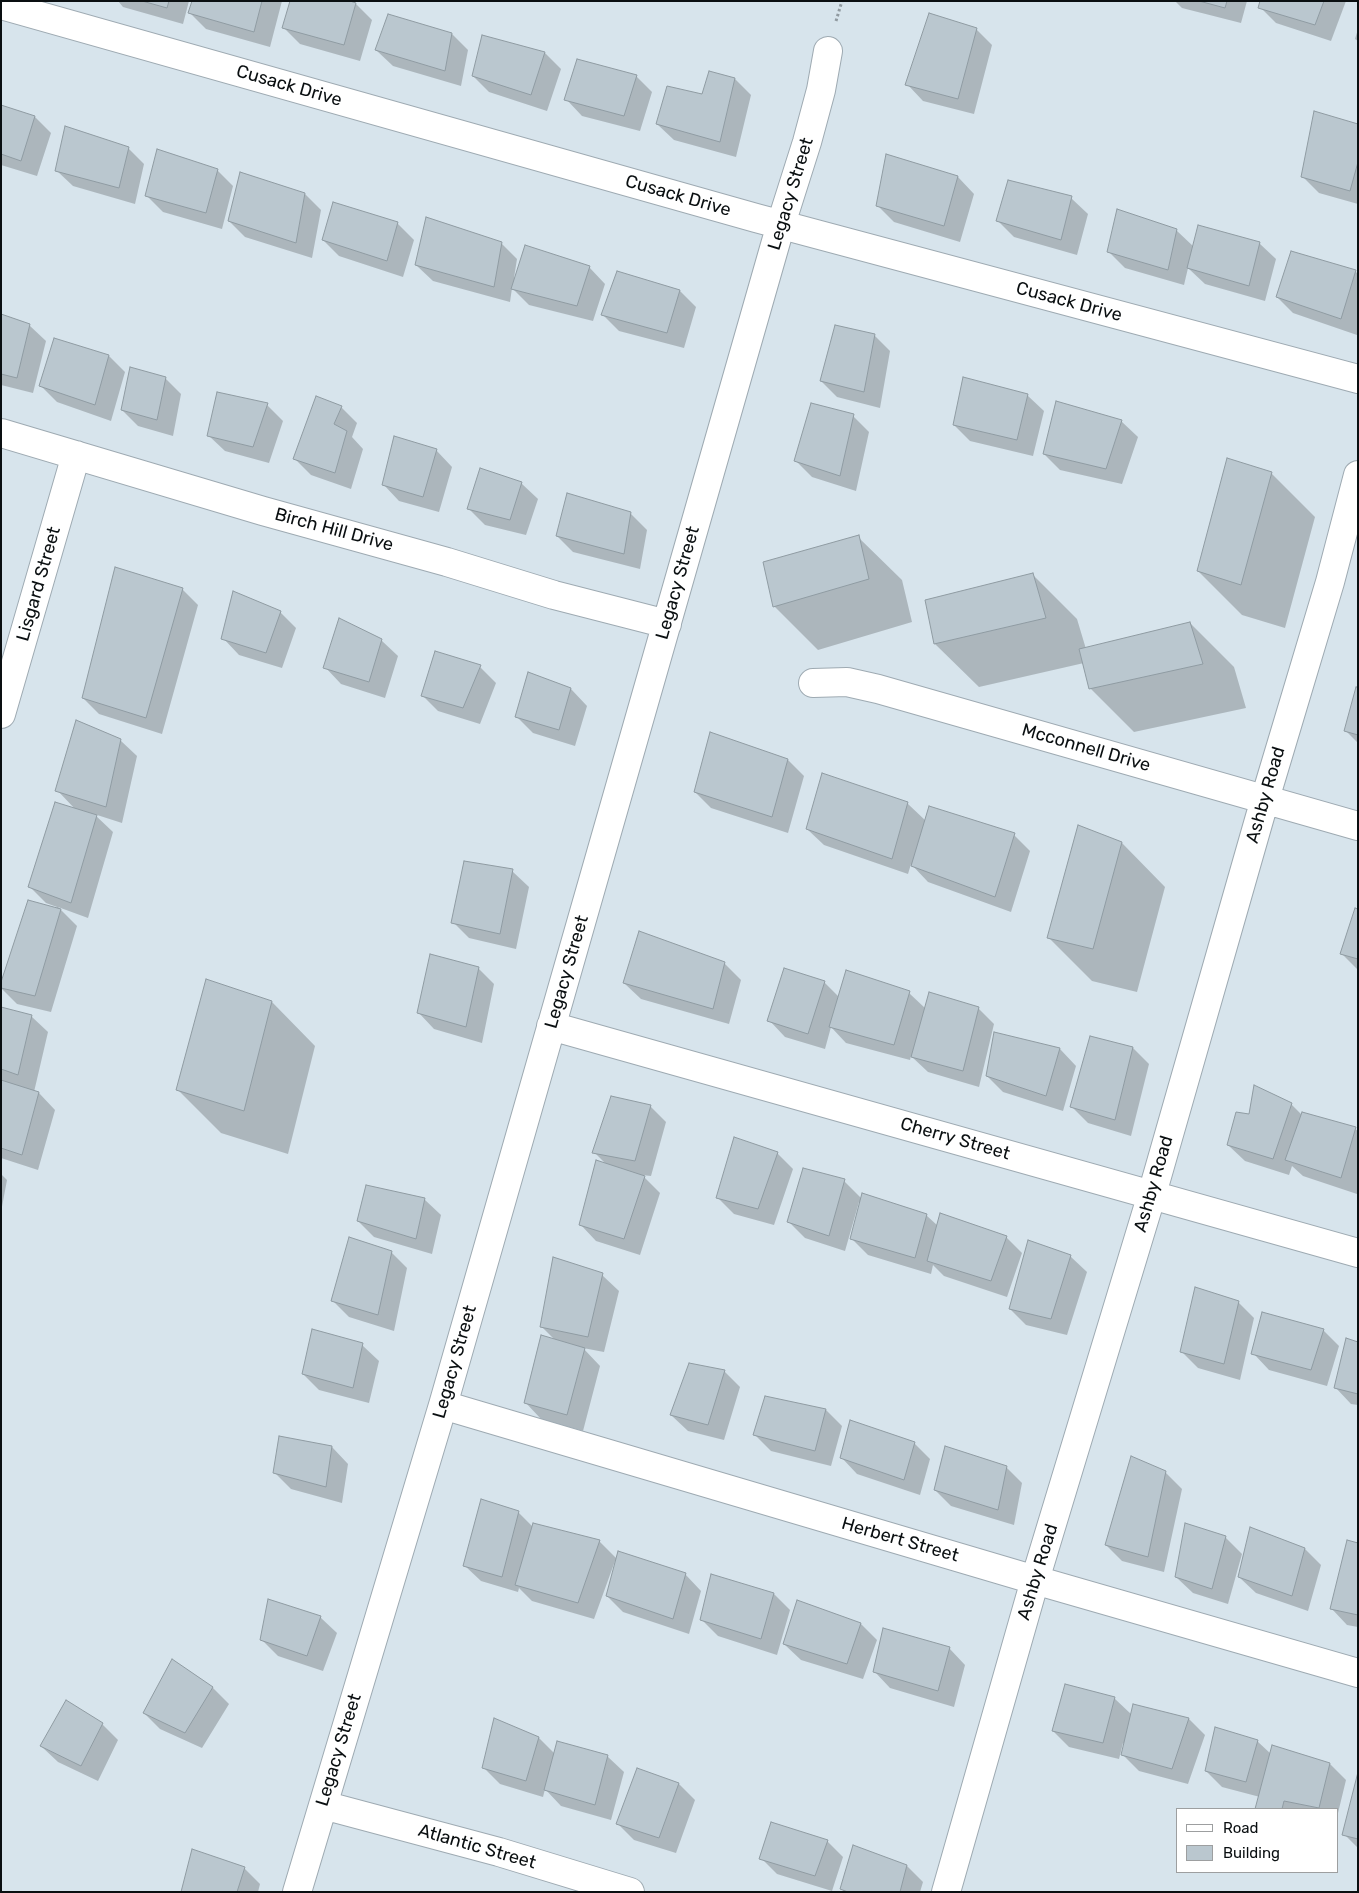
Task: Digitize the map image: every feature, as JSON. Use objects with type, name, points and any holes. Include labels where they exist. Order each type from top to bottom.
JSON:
[{"type":"street","name":"Cusack Drive","points":[[1,5],[780,224],[1358,379]]},
{"type":"street","name":"Legacy Street","points":[[297,1892],[443,1405],[780,224],[807,142],[821,90],[828,51]]},
{"type":"street","name":"Birch Hill Drive","points":[[1,433],[272,513],[447,562],[554,595],[667,624]]},
{"type":"street","name":"Lisgard Street","points":[[1,714],[76,455]]},
{"type":"street","name":"Ashby Road","points":[[946,1892],[1035,1580],[1152,1194],[1265,799],[1330,582],[1358,475]]},
{"type":"street","name":"Mcconnell Drive","points":[[813,683],[847,682],[878,689],[1358,826]]},
{"type":"street","name":"Cherry Street","points":[[552,1026],[1358,1252]]},
{"type":"street","name":"Herbert Street","points":[[443,1405],[1035,1580],[1358,1673]]},
{"type":"street","name":"Atlantic Street","points":[[323,1805],[499,1852],[630,1892]]},
{"type":"building","points":[[142,1],[169,1],[167,8]]},
{"type":"building","points":[[192,1],[262,1],[254,32],[188,13]]},
{"type":"building","points":[[290,1],[350,1],[356,3],[344,45],[282,28]]},
{"type":"building","points":[[1199,1],[1227,1],[1225,8]]},
{"type":"building","points":[[1260,1],[1324,1],[1315,25],[1258,8]]},
{"type":"building","points":[[929,13],[977,28],[958,99],[905,85]]},
{"type":"building","points":[[388,14],[452,33],[445,71],[375,50]]},
{"type":"building","points":[[482,35],[545,52],[531,95],[472,76]]},
{"type":"building","points":[[577,59],[637,75],[624,116],[564,100]]},
{"type":"building","points":[[709,71],[735,78],[720,142],[656,124],[667,86],[702,94]]},
{"type":"building","points":[[1,105],[35,116],[21,161],[1,154]]},
{"type":"building","points":[[1314,111],[1358,124],[1358,162],[1350,191],[1301,177]]},
{"type":"building","points":[[65,126],[129,147],[119,188],[55,171]]},
{"type":"building","points":[[157,149],[218,169],[206,213],[145,196]]},
{"type":"building","points":[[886,154],[958,176],[944,226],[876,206]]},
{"type":"building","points":[[240,172],[305,193],[296,243],[228,221]]},
{"type":"building","points":[[1008,180],[1072,196],[1061,240],[996,221]]},
{"type":"building","points":[[333,202],[398,222],[387,261],[322,240]]},
{"type":"building","points":[[1117,209],[1177,229],[1168,270],[1107,252]]},
{"type":"building","points":[[426,217],[502,242],[494,287],[415,265]]},
{"type":"building","points":[[1198,225],[1260,242],[1249,286],[1187,268]]},
{"type":"building","points":[[525,245],[590,266],[577,306],[511,289]]},
{"type":"building","points":[[1291,251],[1356,270],[1341,319],[1276,297]]},
{"type":"building","points":[[617,271],[680,290],[667,333],[601,315]]},
{"type":"building","points":[[1,314],[30,324],[17,378],[1,374]]},
{"type":"building","points":[[835,325],[875,334],[864,392],[820,381]]},
{"type":"building","points":[[54,338],[109,355],[95,405],[39,386]]},
{"type":"building","points":[[130,367],[166,377],[157,420],[121,410]]},
{"type":"building","points":[[963,377],[1028,394],[1017,440],[953,425]]},
{"type":"building","points":[[217,392],[268,403],[253,447],[207,436]]},
{"type":"building","points":[[316,396],[342,406],[334,424],[347,431],[335,473],[293,459]]},
{"type":"building","points":[[1056,401],[1122,420],[1106,469],[1043,454]]},
{"type":"building","points":[[811,403],[854,414],[840,476],[794,461]]},
{"type":"building","points":[[394,436],[437,449],[423,497],[382,485]]},
{"type":"building","points":[[1227,458],[1272,472],[1241,585],[1197,571]]},
{"type":"building","points":[[480,468],[522,482],[510,520],[467,509]]},
{"type":"building","points":[[567,493],[631,512],[624,554],[556,536]]},
{"type":"building","points":[[859,535],[869,579],[773,607],[763,562]]},
{"type":"building","points":[[115,567],[183,588],[146,718],[82,698]]},
{"type":"building","points":[[1033,573],[1046,618],[934,644],[925,600]]},
{"type":"building","points":[[233,591],[281,611],[266,653],[221,639]]},
{"type":"building","points":[[339,618],[382,639],[369,682],[323,668]]},
{"type":"building","points":[[1190,622],[1203,664],[1089,689],[1079,649]]},
{"type":"building","points":[[435,651],[481,665],[463,708],[421,696]]},
{"type":"building","points":[[528,672],[571,688],[559,730],[515,717]]},
{"type":"building","points":[[1356,687],[1358,687],[1358,735],[1344,731]]},
{"type":"building","points":[[76,720],[121,739],[106,807],[55,791]]},
{"type":"building","points":[[710,732],[788,759],[772,817],[694,792]]},
{"type":"building","points":[[822,773],[908,802],[892,859],[806,829]]},
{"type":"building","points":[[55,802],[97,815],[71,903],[28,887]]},
{"type":"building","points":[[929,806],[1015,833],[995,897],[911,866]]},
{"type":"building","points":[[1078,825],[1122,842],[1093,949],[1047,938]]},
{"type":"building","points":[[464,861],[513,869],[500,934],[451,923]]},
{"type":"building","points":[[28,900],[61,909],[35,996],[1,988],[1,982]]},
{"type":"building","points":[[1355,908],[1358,909],[1358,959],[1340,954]]},
{"type":"building","points":[[639,931],[725,962],[713,1009],[623,983]]},
{"type":"building","points":[[430,954],[479,967],[466,1027],[417,1013]]},
{"type":"building","points":[[784,968],[825,981],[808,1034],[767,1021]]},
{"type":"building","points":[[846,970],[910,991],[894,1045],[829,1027]]},
{"type":"building","points":[[206,979],[272,1001],[244,1111],[176,1090]]},
{"type":"building","points":[[929,992],[979,1007],[963,1071],[911,1057]]},
{"type":"building","points":[[1,1007],[32,1015],[18,1075],[1,1069]]},
{"type":"building","points":[[994,1032],[1060,1048],[1046,1096],[986,1076]]},
{"type":"building","points":[[1090,1036],[1133,1047],[1115,1120],[1070,1107]]},
{"type":"building","points":[[1,1080],[39,1092],[22,1155],[1,1148]]},
{"type":"building","points":[[1254,1085],[1292,1103],[1273,1159],[1227,1145],[1236,1112],[1249,1114]]},
{"type":"building","points":[[611,1096],[651,1105],[635,1161],[592,1153]]},
{"type":"building","points":[[1302,1112],[1356,1127],[1341,1178],[1285,1160]]},
{"type":"building","points":[[734,1137],[778,1152],[758,1209],[716,1198]]},
{"type":"building","points":[[596,1160],[645,1176],[624,1239],[579,1225]]},
{"type":"building","points":[[803,1168],[845,1179],[829,1236],[787,1222]]},
{"type":"building","points":[[366,1185],[425,1198],[416,1239],[357,1221]]},
{"type":"building","points":[[862,1193],[927,1214],[915,1258],[850,1239]]},
{"type":"building","points":[[940,1213],[1007,1236],[991,1281],[927,1261]]},
{"type":"building","points":[[349,1237],[392,1251],[378,1315],[331,1301]]},
{"type":"building","points":[[1028,1240],[1071,1255],[1051,1319],[1009,1309]]},
{"type":"building","points":[[553,1257],[603,1273],[588,1337],[540,1327]]},
{"type":"building","points":[[1195,1287],[1239,1301],[1224,1364],[1180,1352]]},
{"type":"building","points":[[1262,1312],[1324,1329],[1311,1370],[1251,1354]]},
{"type":"building","points":[[312,1329],[363,1343],[353,1388],[302,1374]]},
{"type":"building","points":[[541,1335],[585,1348],[567,1415],[524,1403]]},
{"type":"building","points":[[1346,1338],[1358,1342],[1358,1394],[1334,1388]]},
{"type":"building","points":[[689,1363],[725,1370],[708,1425],[670,1415]]},
{"type":"building","points":[[765,1396],[826,1409],[815,1451],[753,1435]]},
{"type":"building","points":[[850,1420],[915,1442],[904,1480],[840,1458]]},
{"type":"building","points":[[279,1436],[332,1446],[326,1487],[273,1473]]},
{"type":"building","points":[[945,1446],[1007,1466],[998,1510],[934,1490]]},
{"type":"building","points":[[1131,1456],[1166,1471],[1148,1557],[1105,1545]]},
{"type":"building","points":[[481,1499],[519,1511],[502,1577],[463,1566]]},
{"type":"building","points":[[533,1523],[600,1540],[578,1603],[515,1585]]},
{"type":"building","points":[[1185,1523],[1226,1536],[1212,1589],[1175,1577]]},
{"type":"building","points":[[1250,1527],[1305,1548],[1292,1596],[1238,1577]]},
{"type":"building","points":[[1347,1540],[1358,1543],[1358,1615],[1330,1609]]},
{"type":"building","points":[[618,1551],[686,1573],[673,1619],[606,1596]]},
{"type":"building","points":[[711,1574],[774,1593],[761,1639],[700,1620]]},
{"type":"building","points":[[268,1599],[321,1616],[307,1656],[260,1640]]},
{"type":"building","points":[[797,1600],[861,1623],[847,1664],[783,1644]]},
{"type":"building","points":[[883,1628],[950,1647],[938,1691],[873,1672]]},
{"type":"building","points":[[172,1659],[213,1687],[185,1733],[143,1713]]},
{"type":"building","points":[[1065,1684],[1115,1697],[1103,1743],[1052,1731]]},
{"type":"building","points":[[66,1700],[103,1723],[81,1766],[40,1746]]},
{"type":"building","points":[[1133,1704],[1189,1718],[1172,1769],[1121,1755]]},
{"type":"building","points":[[494,1718],[539,1737],[526,1781],[482,1768]]},
{"type":"building","points":[[1215,1727],[1258,1740],[1246,1782],[1205,1771]]},
{"type":"building","points":[[557,1741],[608,1755],[595,1805],[544,1790]]},
{"type":"building","points":[[1272,1745],[1330,1763],[1319,1808],[1284,1801],[1282,1808],[1255,1808]]},
{"type":"building","points":[[637,1768],[679,1783],[659,1838],[616,1824]]},
{"type":"building","points":[[1358,1772],[1358,1839],[1342,1835]]},
{"type":"building","points":[[771,1822],[828,1840],[815,1876],[759,1859]]},
{"type":"building","points":[[853,1845],[907,1865],[900,1892],[848,1892],[840,1889]]},
{"type":"building","points":[[192,1849],[245,1867],[237,1892],[181,1892]]}]
